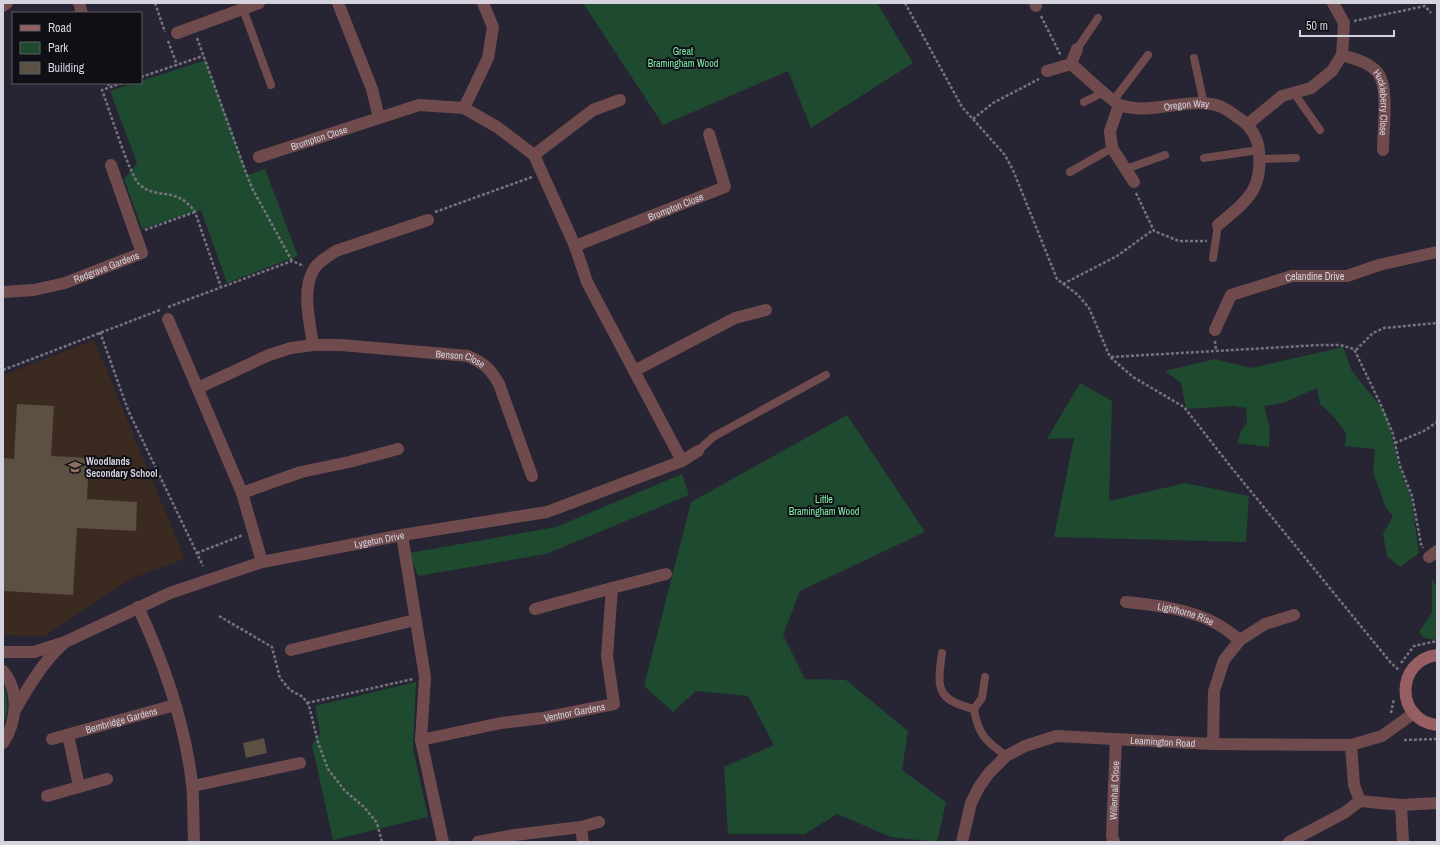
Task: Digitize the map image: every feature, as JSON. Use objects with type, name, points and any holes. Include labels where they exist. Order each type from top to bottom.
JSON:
[{"type":"street","points":[[3,6],[7,3]]},
{"type":"street","points":[[177,33],[259,3]]},
{"type":"street","points":[[338,3],[372,89],[379,118]]},
{"type":"street","points":[[464,108],[488,58],[493,27],[483,3]]},
{"type":"street","points":[[1218,225],[1249,199],[1261,170],[1259,144],[1248,124],[1282,96],[1311,88],[1332,71],[1342,55],[1344,23],[1333,3]]},
{"type":"street","points":[[1047,71],[1069,65],[1077,49]]},
{"type":"street","name":"Huckleberry Close","points":[[1342,55],[1364,62],[1378,73],[1384,85],[1383,150]]},
{"type":"street","points":[[1069,65],[1116,103],[1110,131],[1112,148],[1134,182]]},
{"type":"street","points":[[534,155],[593,110],[620,100]]},
{"type":"street","name":"Oregon Way","points":[[1116,103],[1131,108],[1156,107],[1192,102],[1220,106],[1248,124]]},
{"type":"street","name":"Brompton Close","points":[[258,158],[419,105],[464,108],[497,127],[534,155],[575,246],[588,282],[682,461]]},
{"type":"street","name":"Brompton Close","points":[[575,246],[725,187],[709,134]]},
{"type":"street","name":"Redgrave Gardens","points":[[3,292],[34,290],[64,283],[142,253],[111,166]]},
{"type":"street","points":[[313,345],[308,303],[309,286],[314,270],[322,260],[336,251],[428,220]]},
{"type":"street","name":"Celandine Drive","points":[[1215,330],[1231,295],[1292,276],[1347,276],[1379,265],[1437,252]]},
{"type":"street","points":[[634,371],[736,318],[766,310]]},
{"type":"street","points":[[168,319],[242,493],[262,562]]},
{"type":"street","name":"Benson Close","points":[[198,388],[268,354],[290,348],[313,345],[341,345],[468,356],[481,362],[492,370],[499,384],[532,476]]},
{"type":"street","points":[[242,493],[301,472],[349,462],[398,449]]},
{"type":"street","name":"Lygetun Drive","points":[[65,642],[170,593],[262,562],[402,535],[547,512],[682,461],[698,451]]},
{"type":"street","points":[[402,535],[425,677],[421,740],[443,842]]},
{"type":"street","points":[[535,609],[666,574]]},
{"type":"street","name":"Ventnor Gardens","points":[[421,740],[501,723],[543,718],[614,704],[607,656],[612,588]]},
{"type":"street","name":"Lighthorne Rise","points":[[1126,602],[1158,605],[1194,615],[1217,624],[1240,640]]},
{"type":"street","points":[[138,607],[167,673],[189,758],[192,786],[194,842]]},
{"type":"street","points":[[1213,744],[1214,691],[1224,660],[1240,640],[1265,624],[1294,615]]},
{"type":"street","points":[[291,650],[415,620]]},
{"type":"street","points":[[3,652],[34,652],[65,642]]},
{"type":"street","points":[[3,743],[9,732],[15,710],[36,674],[47,659],[65,642]]},
{"type":"street","points":[[1437,655],[1420,660],[1412,668],[1407,677],[1405,696],[1414,713],[1422,720],[1437,724]]},
{"type":"street","points":[[3,671],[13,691],[15,710]]},
{"type":"street","name":"Bembridge Gardens","points":[[52,739],[176,705]]},
{"type":"street","name":"Leamington Road","points":[[962,842],[971,803],[979,787],[989,773],[1006,756],[1025,746],[1056,736],[1213,744],[1352,745],[1382,736],[1414,713]]},
{"type":"street","points":[[68,735],[79,786]]},
{"type":"street","name":"Willenhall Close","points":[[1114,842],[1112,836],[1116,739]]},
{"type":"street","points":[[1352,745],[1354,785],[1360,801]]},
{"type":"street","points":[[192,786],[300,763]]},
{"type":"street","points":[[47,796],[107,779]]},
{"type":"street","points":[[1289,842],[1344,813],[1360,801],[1401,805],[1437,803]]},
{"type":"street","points":[[1401,805],[1403,842]]},
{"type":"street","points":[[478,842],[515,835],[581,827],[599,822]]},
{"type":"street","points":[[581,827],[583,842]]},
{"type":"lane","points":[[243,9],[271,85]]},
{"type":"lane","points":[[1077,49],[1098,18]]},
{"type":"lane","points":[[1116,103],[1148,55]]},
{"type":"lane","points":[[1194,58],[1204,104]]},
{"type":"lane","points":[[1084,102],[1104,92]]},
{"type":"lane","points":[[1294,93],[1320,130]]},
{"type":"lane","points":[[1070,172],[1112,148]]},
{"type":"lane","points":[[1204,158],[1260,154],[1296,158]]},
{"type":"lane","points":[[1126,169],[1165,155]]},
{"type":"lane","points":[[1213,258],[1218,225]]},
{"type":"lane","points":[[698,451],[713,437],[826,375]]},
{"type":"lane","points":[[942,653],[939,671],[940,689],[948,700],[974,710]]},
{"type":"lane","points":[[985,677],[982,698],[974,710],[976,726],[986,742],[1006,756]]},
{"type":"path","points":[[905,3],[962,107],[1005,156],[1013,170],[1057,279],[1078,295],[1089,308],[1110,357],[1133,377],[1184,407],[1231,467],[1399,670]]},
{"type":"path","points":[[1036,5],[1069,65]]},
{"type":"path","points":[[1344,23],[1425,6],[1430,13]]},
{"type":"path","points":[[194,27],[203,56],[252,188],[292,261]]},
{"type":"path","points":[[142,77],[203,56]]},
{"type":"path","points":[[973,119],[993,103],[1043,77],[1047,71]]},
{"type":"path","points":[[119,84],[102,90],[135,178],[147,189],[181,198],[188,203],[195,212],[221,287]]},
{"type":"path","points":[[428,220],[436,210],[543,174]]},
{"type":"path","points":[[1134,182],[1137,195],[1153,230],[1178,241],[1216,240]]},
{"type":"path","points":[[135,234],[195,212]]},
{"type":"path","points":[[1063,284],[1117,256],[1153,230]]},
{"type":"path","points":[[1356,350],[1373,333],[1384,328],[1437,324]]},
{"type":"path","points":[[100,332],[128,410],[203,566]]},
{"type":"path","points":[[1110,357],[1320,345],[1340,345],[1356,350],[1380,403],[1395,443],[1400,466],[1412,496],[1421,544],[1433,554]]},
{"type":"path","points":[[1395,443],[1424,431],[1437,422]]},
{"type":"path","points":[[197,553],[253,532]]},
{"type":"path","points":[[219,616],[272,647],[280,678],[290,690],[303,697],[307,703],[318,742],[328,769],[345,791],[364,807],[377,823],[382,842]]},
{"type":"path","points":[[307,703],[425,677]]},
{"type":"path","points":[[1404,740],[1437,739]]},
{"type":"shaded area","name":"Woodlands Secondary School","points":[[94,340],[185,559],[132,578],[44,636],[3,635],[3,375]]},
{"type":"green space","name":"Great Bramingham Wood","points":[[583,3],[877,3],[913,63],[811,128],[788,71],[663,125]]},
{"type":"green space","points":[[206,60],[248,175],[265,169],[298,256],[227,283],[201,210],[142,229],[124,179],[137,163],[110,91],[132,84],[142,84],[142,81]]},
{"type":"green space","points":[[1343,347],[1352,371],[1386,413],[1399,467],[1411,497],[1419,553],[1400,567],[1387,556],[1383,534],[1393,516],[1386,508],[1373,472],[1375,449],[1345,446],[1346,433],[1333,416],[1320,404],[1317,388],[1283,403],[1264,406],[1270,428],[1269,447],[1237,443],[1241,431],[1247,423],[1246,408],[1232,406],[1186,409],[1181,383],[1165,371],[1215,359],[1251,368]]},
{"type":"green space","points":[[1080,383],[1112,401],[1109,501],[1185,483],[1249,496],[1246,542],[1054,537],[1074,438],[1047,439]]},
{"type":"green space","name":"Little Bramingham Wood","points":[[847,415],[925,532],[800,591],[783,635],[805,679],[846,680],[908,731],[902,770],[946,802],[937,842],[891,837],[837,814],[805,834],[728,834],[724,767],[774,745],[748,696],[696,691],[673,712],[644,686],[691,502]]},
{"type":"green space","points":[[682,474],[689,495],[546,554],[418,576],[409,553],[556,527]]},
{"type":"green space","points":[[1432,579],[1437,587],[1437,640],[1424,638],[1419,632],[1432,613]]},
{"type":"green space","points":[[416,682],[413,748],[428,817],[333,840],[312,745],[320,733],[315,706]]},
{"type":"green space","points":[[3,684],[8,705],[3,726]]},
{"type":"building","points":[[17,404],[54,406],[51,456],[89,458],[87,499],[137,502],[136,531],[77,528],[73,595],[3,591],[3,458],[14,459]]},
{"type":"building","points":[[264,738],[267,753],[246,758],[243,743]]},
{"type":"place","name":"Woodlands Secondary School","points":[[75,467]]}]
